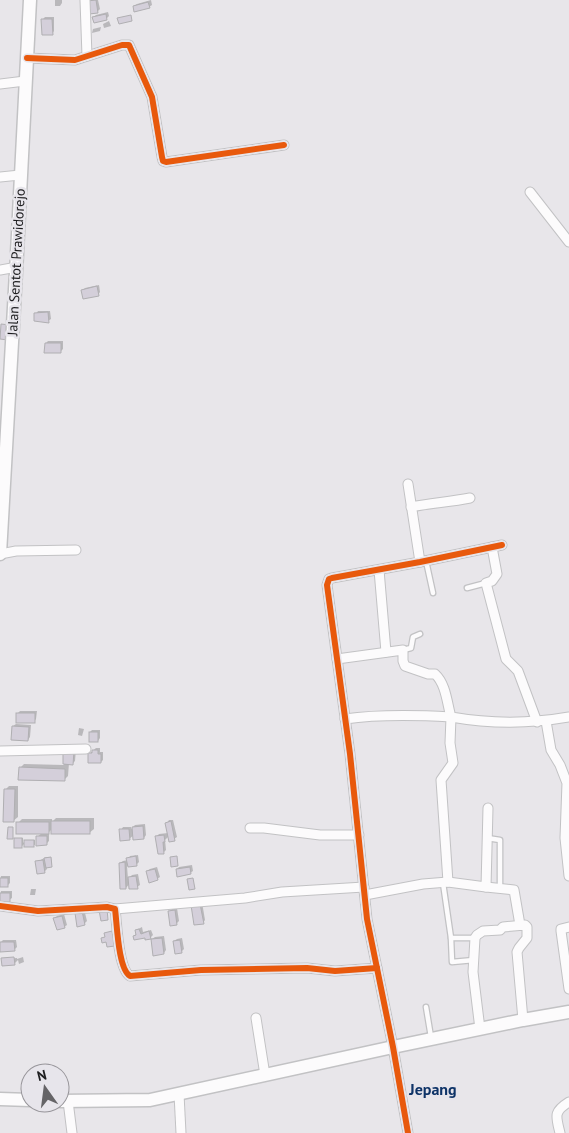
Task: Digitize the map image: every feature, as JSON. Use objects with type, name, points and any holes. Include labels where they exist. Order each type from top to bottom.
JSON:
[{"type":"main road","name":"Jalan Sentot Prawidorejo","points":[[0,554],[4,423],[17,267],[30,0]]},
{"type":"main road","points":[[70,1101],[150,1100],[393,1047],[569,1012]]},
{"type":"main road","points":[[0,1099],[20,1100]]},
{"type":"street","points":[[85,0],[87,56]]},
{"type":"street","points":[[27,58],[75,60],[129,45],[152,97],[164,161],[175,162],[284,145]]},
{"type":"street","points":[[0,84],[25,81]]},
{"type":"street","points":[[0,177],[20,175]]},
{"type":"street","points":[[530,192],[569,242]]},
{"type":"street","points":[[0,270],[17,267]]},
{"type":"street","points":[[408,484],[423,562]]},
{"type":"street","points":[[411,507],[470,498]]},
{"type":"street","points":[[408,1133],[367,919],[345,719],[327,581],[332,578],[423,562],[502,545]]},
{"type":"street","points":[[492,547],[497,574],[492,581],[486,583],[506,659],[518,672],[567,783],[565,838],[569,876]]},
{"type":"street","points":[[0,554],[16,551],[76,550]]},
{"type":"street","points":[[379,570],[386,652]]},
{"type":"street","points":[[336,659],[403,650],[405,666],[428,674],[435,674],[442,684],[451,717],[450,743],[453,763],[442,780],[445,882]]},
{"type":"street","points":[[345,719],[386,715],[423,715],[507,724],[569,717]]},
{"type":"street","points":[[0,751],[86,749]]},
{"type":"street","points":[[486,887],[488,808]]},
{"type":"street","points":[[250,828],[320,835],[358,835]]},
{"type":"street","points":[[0,906],[38,911],[107,907],[115,909],[245,898],[282,892],[364,891],[445,882],[511,889],[516,892],[520,925]]},
{"type":"street","points":[[115,909],[124,971],[130,976],[201,970],[306,968],[335,971],[377,968]]},
{"type":"street","points":[[480,1029],[473,972],[475,938],[483,931],[500,930],[503,927],[520,925],[527,927],[527,938],[518,948],[517,952],[523,1020]]},
{"type":"street","points":[[569,927],[561,929],[569,989]]},
{"type":"street","points":[[256,1018],[265,1075]]},
{"type":"street","points":[[179,1094],[181,1133]]},
{"type":"street","points":[[560,1133],[556,1113],[558,1109],[569,1102]]},
{"type":"street","points":[[67,1113],[72,1133]]},
{"type":"lane","points":[[423,562],[433,593]]},
{"type":"lane","points":[[467,588],[486,583]]},
{"type":"lane","points":[[403,650],[410,648],[413,637],[420,634]]},
{"type":"lane","points":[[487,838],[500,840],[500,888]]},
{"type":"lane","points":[[445,882],[452,938],[452,962],[474,960]]},
{"type":"lane","points":[[452,938],[475,938]]},
{"type":"lane","points":[[426,1007],[432,1039]]},
{"type":"building","points":[[96,0],[98,13],[89,14],[87,1]]},
{"type":"building","points":[[148,2],[150,8],[134,12],[133,6]]},
{"type":"building","points":[[106,14],[107,20],[94,23],[92,17]]},
{"type":"building","points":[[131,15],[132,21],[119,24],[117,18]]},
{"type":"building","points":[[41,19],[52,19],[53,35],[42,35]]},
{"type":"building","points":[[97,286],[99,296],[83,299],[81,290]]},
{"type":"building","points":[[48,312],[49,323],[34,321],[34,313]]},
{"type":"building","points":[[1,324],[10,325],[8,340],[0,339]]},
{"type":"building","points":[[45,343],[61,343],[61,353],[44,353]]},
{"type":"building","points":[[16,713],[35,713],[35,723],[16,723]]},
{"type":"building","points":[[12,726],[29,727],[28,741],[11,740]]},
{"type":"building","points":[[89,732],[98,732],[98,742],[89,742]]},
{"type":"building","points":[[92,750],[98,750],[98,754],[101,754],[101,763],[88,763],[88,753],[92,753]]},
{"type":"building","points":[[63,751],[74,751],[73,765],[63,764]]},
{"type":"building","points":[[19,767],[65,769],[65,781],[18,780]]},
{"type":"building","points":[[4,789],[15,789],[14,822],[3,822]]},
{"type":"building","points":[[51,821],[90,821],[90,834],[51,834]]},
{"type":"building","points":[[171,821],[175,841],[169,842],[165,823]]},
{"type":"building","points":[[16,822],[49,822],[49,834],[16,834]]},
{"type":"building","points":[[143,826],[144,839],[133,840],[132,827]]},
{"type":"building","points":[[8,827],[13,827],[13,839],[7,839]]},
{"type":"building","points":[[119,829],[129,829],[130,840],[120,841]]},
{"type":"building","points":[[164,835],[164,854],[158,854],[155,836]]},
{"type":"building","points":[[36,836],[47,836],[47,845],[36,846]]},
{"type":"building","points":[[14,838],[22,838],[22,848],[14,848]]},
{"type":"building","points":[[24,840],[34,840],[34,847],[24,847]]},
{"type":"building","points":[[136,856],[137,866],[128,867],[126,858]]},
{"type":"building","points":[[177,856],[178,866],[171,867],[170,857]]},
{"type":"building","points":[[51,857],[52,867],[46,868],[44,858]]},
{"type":"building","points":[[43,860],[45,873],[37,874],[35,861]]},
{"type":"building","points":[[125,862],[126,889],[120,889],[119,863]]},
{"type":"building","points":[[190,867],[191,874],[177,877],[176,869]]},
{"type":"building","points":[[155,869],[158,880],[149,883],[146,871]]},
{"type":"building","points":[[136,876],[138,889],[129,889],[128,877]]},
{"type":"building","points":[[0,878],[8,878],[8,887],[0,887]]},
{"type":"building","points":[[193,878],[195,889],[189,890],[187,879]]},
{"type":"building","points":[[0,893],[10,893],[10,902],[0,902]]},
{"type":"building","points":[[200,904],[204,924],[194,925],[191,905]]},
{"type":"building","points":[[107,909],[108,920],[101,921],[99,910]]},
{"type":"building","points":[[175,910],[177,925],[170,926],[168,911]]},
{"type":"building","points":[[82,911],[85,925],[77,927],[75,913]]},
{"type":"building","points":[[62,916],[65,928],[57,930],[53,918]]},
{"type":"building","points":[[139,929],[141,934],[149,931],[151,939],[134,940],[135,930]]},
{"type":"building","points":[[112,931],[115,946],[107,947],[106,942],[102,943],[101,938],[105,937],[104,933]]},
{"type":"building","points":[[162,938],[164,954],[153,956],[151,939]]},
{"type":"building","points":[[180,940],[182,953],[175,954],[173,941]]},
{"type":"building","points":[[0,942],[14,942],[15,951],[0,952]]},
{"type":"building","points":[[14,957],[15,965],[2,966],[1,958]]},
{"type":"cycle path","points":[[27,58],[75,60],[122,45],[129,45],[152,97],[163,161],[284,145]]},
{"type":"cycle path","points":[[408,1133],[367,919],[350,754],[327,585],[329,579],[332,578],[502,545]]},
{"type":"cycle path","points":[[0,906],[38,911],[107,907],[115,909],[117,935],[123,965],[130,976],[201,970],[307,968],[335,971],[377,968]]},
{"type":"district","name":"Jepang","points":[[433,1089]]}]
